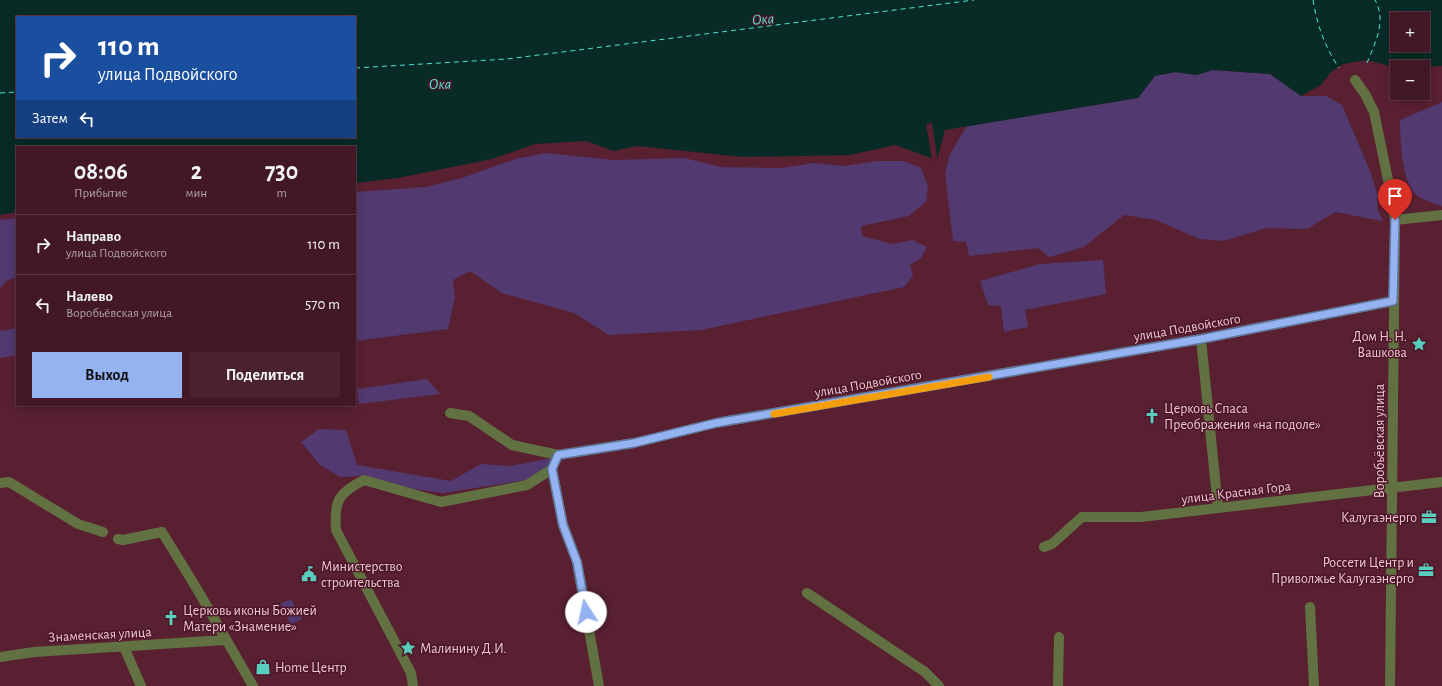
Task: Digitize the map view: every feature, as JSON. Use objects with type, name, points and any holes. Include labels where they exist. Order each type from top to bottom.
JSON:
[{"type":"street","name":"Воробьёвская улица","points":[[1355,80],[1365,94],[1374,112],[1395,220],[1390,686]]},
{"type":"street","points":[[1395,220],[1442,215]]},
{"type":"street","name":"улица Подвойского","points":[[558,455],[634,443],[716,423],[1201,339],[1393,301]]},
{"type":"street","points":[[1201,339],[1218,508]]},
{"type":"street","points":[[414,686],[411,673],[336,530],[335,513],[339,497],[350,488],[364,480],[441,502],[527,485],[552,469],[558,455],[512,445],[469,416],[450,413]]},
{"type":"street","points":[[552,469],[563,525],[577,562],[598,686]]},
{"type":"street","points":[[0,482],[9,482],[78,524],[103,532]]},
{"type":"street","name":"улица Красная Гора","points":[[1044,547],[1052,544],[1082,517],[1140,517],[1442,482]]},
{"type":"street","points":[[118,539],[123,540],[162,532],[253,686]]},
{"type":"street","points":[[807,593],[925,672],[939,686]]},
{"type":"street","points":[[1310,607],[1314,686]]},
{"type":"street","points":[[1058,686],[1059,637]]},
{"type":"street","name":"Знаменская улица","points":[[0,657],[34,652],[226,640]]},
{"type":"street","points":[[124,647],[141,686]]},
{"type":"shaded area","points":[[1213,70],[1270,74],[1301,96],[1326,96],[1342,105],[1370,171],[1378,196],[1377,209],[1383,221],[1335,212],[1307,229],[1266,228],[1224,241],[1199,239],[1156,220],[1124,215],[1084,247],[1049,257],[1038,248],[969,256],[966,242],[953,241],[945,173],[950,154],[967,126],[1138,98],[1155,76],[1175,72],[1196,75]]},
{"type":"shaded area","points":[[1442,102],[1442,206],[1418,196],[1412,190],[1406,175],[1402,156],[1400,120]]},
{"type":"shaded area","points":[[546,153],[614,160],[684,158],[721,167],[781,168],[814,163],[844,166],[877,161],[904,161],[921,168],[928,186],[926,202],[909,216],[861,226],[862,236],[892,244],[913,240],[927,247],[921,258],[910,265],[913,276],[904,287],[701,330],[609,335],[574,313],[502,293],[470,271],[453,280],[455,297],[448,329],[356,341],[356,192],[426,187],[462,178],[515,159]]},
{"type":"shaded area","points":[[16,218],[16,277],[6,281],[0,289],[0,220]]},
{"type":"shaded area","points":[[1103,260],[1106,294],[1025,310],[1028,327],[1004,332],[1001,306],[988,305],[980,281],[1040,264]]},
{"type":"shaded area","points":[[16,328],[16,355],[0,358],[0,331]]},
{"type":"shaded area","points":[[427,379],[440,394],[359,404],[357,389]]},
{"type":"shaded area","points":[[319,429],[346,430],[357,465],[451,481],[481,464],[510,466],[553,458],[549,466],[526,480],[443,493],[414,489],[365,476],[340,477],[320,465],[301,442]]},
{"type":"shaded area","points":[[291,599],[302,619],[291,625],[280,604]]},
{"type":"water","name":"Ока","points":[[0,0],[1442,0],[1442,66],[1430,67],[1430,60],[1390,60],[1390,66],[1367,60],[1343,64],[1331,72],[1321,85],[1301,96],[1270,74],[1213,70],[1196,75],[1175,72],[1155,76],[1138,98],[945,130],[937,160],[895,145],[850,155],[743,157],[637,146],[614,151],[586,141],[535,144],[492,159],[398,178],[356,183],[356,146],[16,146],[16,212],[0,215]]},
{"type":"pier","points":[[932,123],[938,162],[932,160],[926,124]]},
{"type":"ferry route","points":[[356,68],[507,59],[974,0]]},
{"type":"ferry route","points":[[1313,0],[1322,36],[1339,68]]},
{"type":"ferry route","points":[[1367,63],[1376,40],[1380,24],[1380,16],[1375,0]]},
{"type":"ferry route","points":[[0,93],[16,92]]},
{"type":"slow traffic","points":[[774,414],[989,377]]},
{"type":"place","name":"Дом Н. Н. Вашкова","points":[[1419,344]]},
{"type":"place","name":"Церковь Спаса Преображения «на подоле»","points":[[1152,416]]},
{"type":"place","name":"Калугаэнерго","points":[[1429,517]]},
{"type":"place","name":"Россети Центр и Приволжье Калугаэнерго","points":[[1426,570]]},
{"type":"place","name":"Министерство строительства","points":[[309,574]]},
{"type":"place","name":"Церковь иконы Божией Матери «Знамение»","points":[[171,618]]},
{"type":"place","name":"Малинину Д.И.","points":[[408,648]]},
{"type":"place","name":"Home Центр","points":[[263,667]]},
{"type":"route","points":[[586,612],[577,562],[563,525],[552,469],[558,455],[634,443],[716,423],[876,397],[1201,339],[1393,301],[1395,220]]}]
